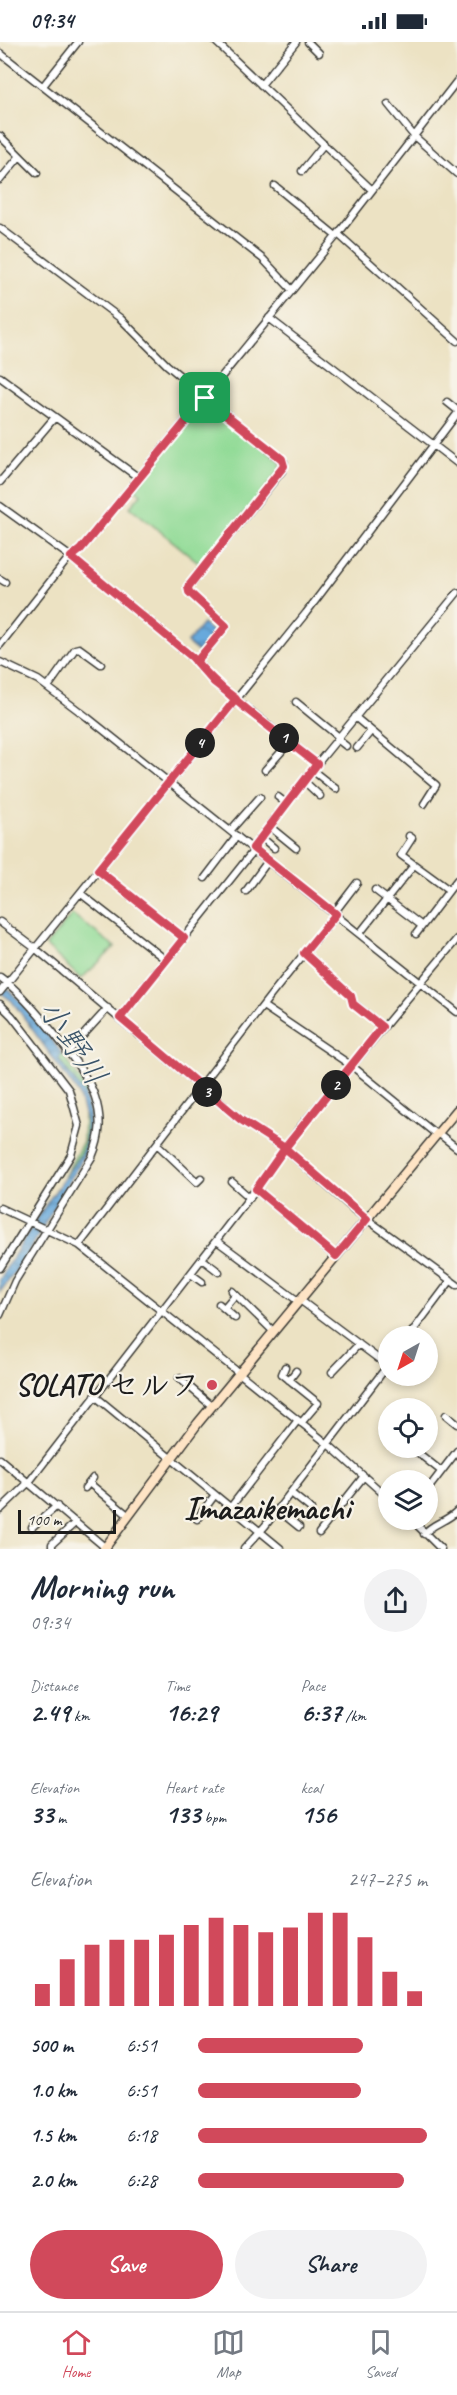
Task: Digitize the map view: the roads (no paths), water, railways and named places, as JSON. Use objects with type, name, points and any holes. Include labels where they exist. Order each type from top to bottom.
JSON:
[{"type":"street","points":[[43,86],[78,42]]},
{"type":"street","points":[[216,42],[371,189]]},
{"type":"street","points":[[261,85],[296,42]]},
{"type":"street","points":[[308,42],[319,53]]},
{"type":"street","points":[[0,53],[263,259],[292,290]]},
{"type":"street","points":[[0,645],[205,398],[337,235],[457,81]]},
{"type":"street","points":[[388,104],[414,136],[457,174]]},
{"type":"street","points":[[0,136],[37,173]]},
{"type":"street","points":[[302,171],[324,144]]},
{"type":"street","points":[[0,180],[19,157]]},
{"type":"street","points":[[275,186],[337,235],[457,341]]},
{"type":"street","points":[[0,228],[120,318],[166,365],[282,459],[284,466],[188,587],[189,592],[226,626],[196,662]]},
{"type":"street","points":[[269,318],[457,463]]},
{"type":"street","points":[[0,376],[139,478]]},
{"type":"street","points":[[0,992],[306,613],[457,413],[447,402]]},
{"type":"street","points":[[0,482],[55,417]]},
{"type":"street","points":[[0,506],[71,557],[196,662],[214,682],[317,764]]},
{"type":"street","points":[[120,1018],[312,770],[457,593]]},
{"type":"street","points":[[48,687],[75,649],[79,648],[101,664]]},
{"type":"street","points":[[0,662],[48,687],[457,1012]]},
{"type":"street","points":[[296,702],[346,746]]},
{"type":"street","points":[[355,717],[436,785],[424,804]]},
{"type":"street","points":[[357,748],[371,731]]},
{"type":"street","points":[[265,770],[290,742]]},
{"type":"street","points":[[312,770],[336,789]]},
{"type":"street","points":[[304,781],[320,796]]},
{"type":"street","points":[[230,831],[260,797]]},
{"type":"street","points":[[278,797],[286,804]]},
{"type":"street","points":[[269,826],[296,848]]},
{"type":"street","points":[[205,878],[237,836]]},
{"type":"street","points":[[410,836],[412,838],[401,855],[449,891]]},
{"type":"street","points":[[261,837],[274,848]]},
{"type":"street","points":[[246,891],[268,861]]},
{"type":"street","points":[[360,933],[414,865]]},
{"type":"street","points":[[98,870],[184,938]]},
{"type":"street","points":[[417,934],[457,880]]},
{"type":"street","points":[[79,1245],[357,884]]},
{"type":"street","points":[[375,890],[422,926]]},
{"type":"street","points":[[80,892],[166,960]]},
{"type":"street","points":[[0,922],[36,948],[241,1120],[285,1148],[367,1219],[457,1285]]},
{"type":"street","points":[[0,1510],[29,1482],[250,1198],[285,1148],[419,981],[457,939]]},
{"type":"street","points":[[304,953],[351,996],[353,1004],[382,1027]]},
{"type":"street","points":[[0,977],[85,1075],[94,1094],[100,1125],[99,1142],[84,1171],[15,1281],[0,1315]]},
{"type":"street","points":[[0,1005],[12,1016],[69,1090],[78,1114],[75,1147],[0,1268]]},
{"type":"street","points":[[263,1006],[352,1066],[457,1149]]},
{"type":"street","points":[[67,1053],[108,1008]]},
{"type":"street","points":[[0,1459],[106,1548],[170,1460],[238,1373],[457,1110]]},
{"type":"street","points":[[157,1144],[197,1182],[201,1178]]},
{"type":"street","points":[[232,1182],[250,1198]]},
{"type":"street","points":[[256,1189],[336,1256]]},
{"type":"street","points":[[0,1208],[79,1245],[329,1445],[378,1489]]},
{"type":"street","points":[[217,1241],[378,1358]]},
{"type":"street","points":[[202,1259],[219,1272]]},
{"type":"street","points":[[191,1274],[201,1282]]},
{"type":"street","points":[[417,1326],[451,1280]]},
{"type":"street","points":[[236,1318],[222,1306],[233,1293],[273,1331]]},
{"type":"street","points":[[332,1372],[359,1344]]},
{"type":"street","points":[[230,1508],[299,1421],[318,1403],[282,1374],[285,1367]]},
{"type":"street","points":[[289,1380],[296,1371]]},
{"type":"street","points":[[179,1378],[212,1406]]},
{"type":"street","points":[[244,1549],[278,1510],[378,1379]]},
{"type":"street","points":[[94,1396],[280,1548]]},
{"type":"street","points":[[446,1415],[457,1424]]},
{"type":"street","points":[[438,1475],[457,1451]]},
{"type":"street","points":[[425,1458],[441,1471]]},
{"type":"street","points":[[318,1533],[326,1518],[364,1476]]},
{"type":"street","points":[[89,1483],[129,1515]]},
{"type":"street","points":[[291,1493],[311,1509]]},
{"type":"street","points":[[197,1519],[214,1496]]},
{"type":"street","points":[[32,1527],[57,1506]]},
{"type":"street","points":[[278,1510],[299,1527]]},
{"type":"street","points":[[424,1534],[432,1525],[446,1522],[457,1511]]},
{"type":"street","points":[[52,1549],[52,1544],[76,1522]]},
{"type":"street","points":[[421,1530],[441,1549]]},
{"type":"water","points":[[203,624],[214,633],[198,652],[187,643]]},
{"type":"water","points":[[0,982],[21,1002],[61,1052],[59,1060],[85,1095],[90,1116],[89,1147],[24,1260],[0,1292],[0,1280],[7,1267],[81,1154],[86,1141],[86,1121],[78,1093],[12,1001],[0,992]]},
{"type":"place","name":"SOLATO セルフ","points":[[212,1385]]},
{"type":"district","name":"Imazaikemachi","points":[[267,1507]]},
{"type":"water label","name":"小野川","points":[[73,1042]]}]
